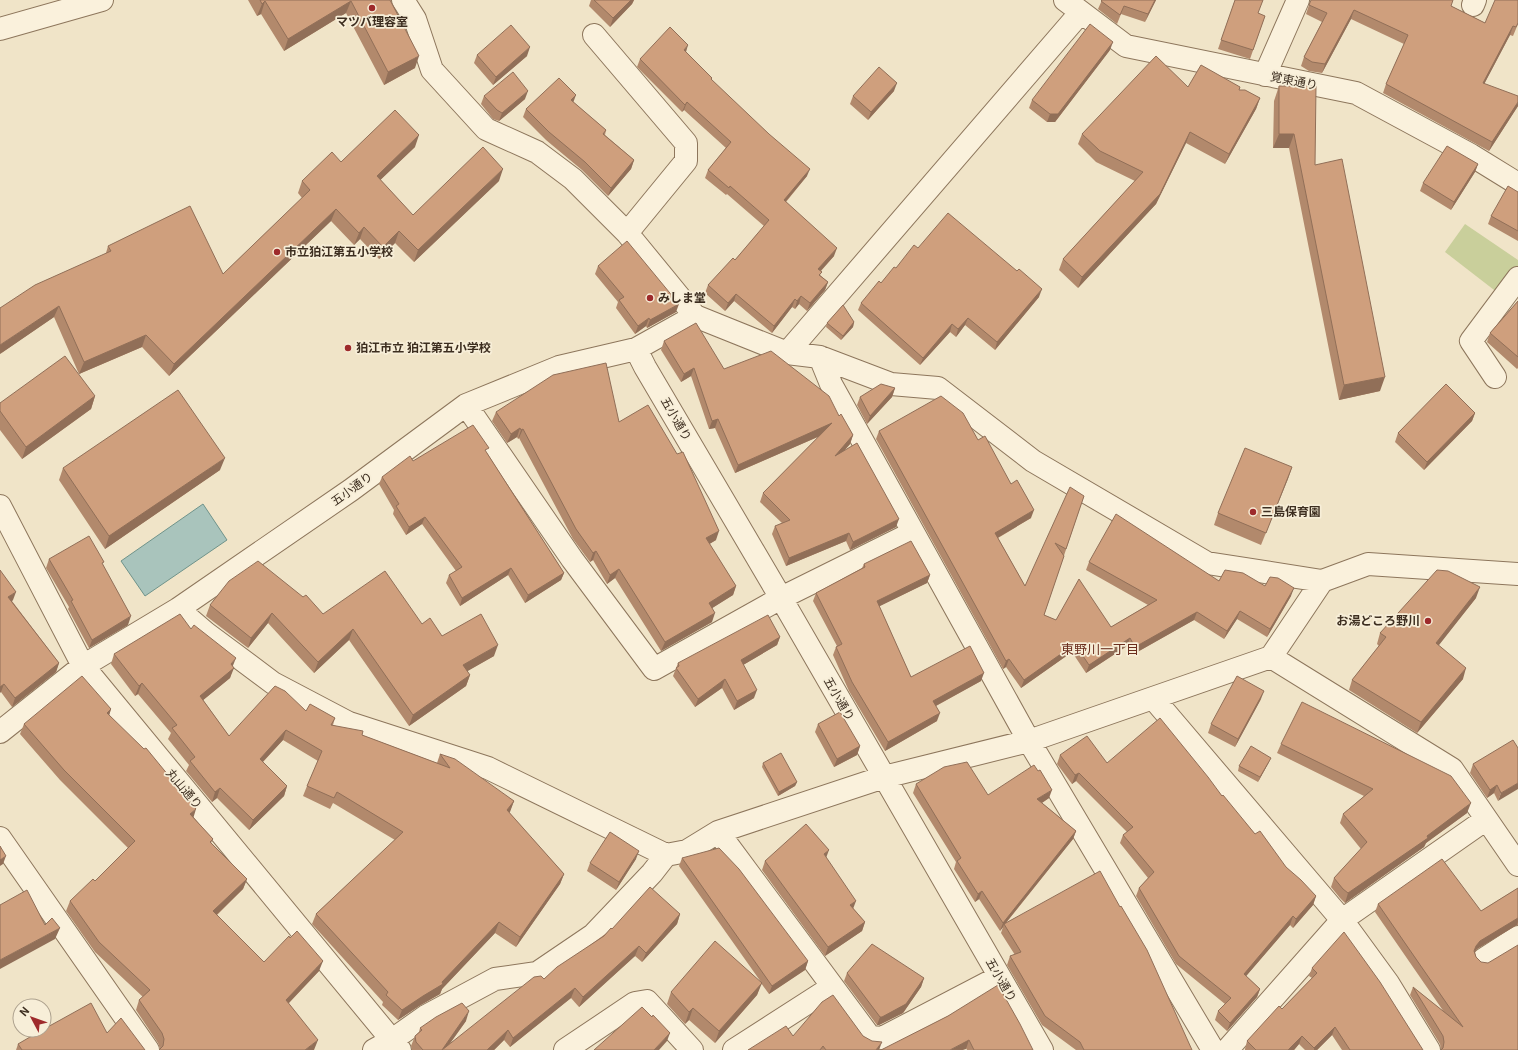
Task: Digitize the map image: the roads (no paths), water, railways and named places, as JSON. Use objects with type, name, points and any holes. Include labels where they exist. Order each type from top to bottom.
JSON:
[{"type":"street","points":[[0,28],[102,0]]},
{"type":"street","points":[[403,0],[414,20],[432,70],[486,129],[537,152],[573,179],[627,233],[695,316],[787,353],[820,357],[890,384],[938,388],[1033,461],[1207,563],[1322,581],[1368,564],[1518,574]]},
{"type":"street","points":[[1265,75],[1298,0]]},
{"type":"street","points":[[787,353],[1073,6]]},
{"type":"street","name":"覚東通り","points":[[1073,6],[1126,46],[1356,93],[1471,155],[1518,184]]},
{"type":"street","points":[[594,35],[686,143],[686,161],[627,233]]},
{"type":"street","points":[[1495,377],[1471,341],[1518,278]]},
{"type":"street","name":"五小通り","points":[[0,732],[83,666],[178,609],[351,490],[466,405],[560,368],[636,349],[695,316]]},
{"type":"street","name":"五小通り","points":[[636,349],[645,367],[781,598],[1042,1050]]},
{"type":"street","points":[[820,357],[830,384],[1029,742],[1213,1050]]},
{"type":"street","points":[[466,405],[572,559],[654,669],[781,598],[912,533]]},
{"type":"street","name":"丸山通り","points":[[0,506],[83,666],[389,1047]]},
{"type":"street","points":[[389,1047],[426,1016],[494,979],[538,973],[594,935],[652,873],[666,855],[687,850],[718,832],[884,777],[1029,742],[1271,657],[1322,581]]},
{"type":"street","points":[[178,609],[206,633],[273,683],[349,723],[488,768],[666,855]]},
{"type":"street","points":[[1271,657],[1452,769],[1518,865]]},
{"type":"street","points":[[1153,698],[1342,920],[1388,983],[1429,1050]]},
{"type":"street","points":[[1227,1050],[1342,920],[1486,820]]},
{"type":"street","points":[[718,832],[870,1036],[882,1038],[999,976]]},
{"type":"street","points":[[0,838],[148,1050]]},
{"type":"street","points":[[1484,959],[1518,937]]},
{"type":"street","points":[[734,1050],[832,987]]},
{"type":"street","points":[[565,1050],[636,1003],[647,1002],[692,1050]]},
{"type":"water","points":[[203,504],[227,540],[145,596],[121,561]]},
{"type":"place","name":"マツバ理容室","points":[[372,8]]},
{"type":"place","name":"市立狛江第五小学校","points":[[277,252]]},
{"type":"place","name":"みしま堂","points":[[650,298]]},
{"type":"place","name":"狛江市立 狛江第五小学校","points":[[348,348]]},
{"type":"place","name":"三島保育園","points":[[1253,512]]},
{"type":"place","name":"お湯どころ野川","points":[[1428,621]]},
{"type":"district","name":"東野川一丁目","points":[[1100,649]]}]
